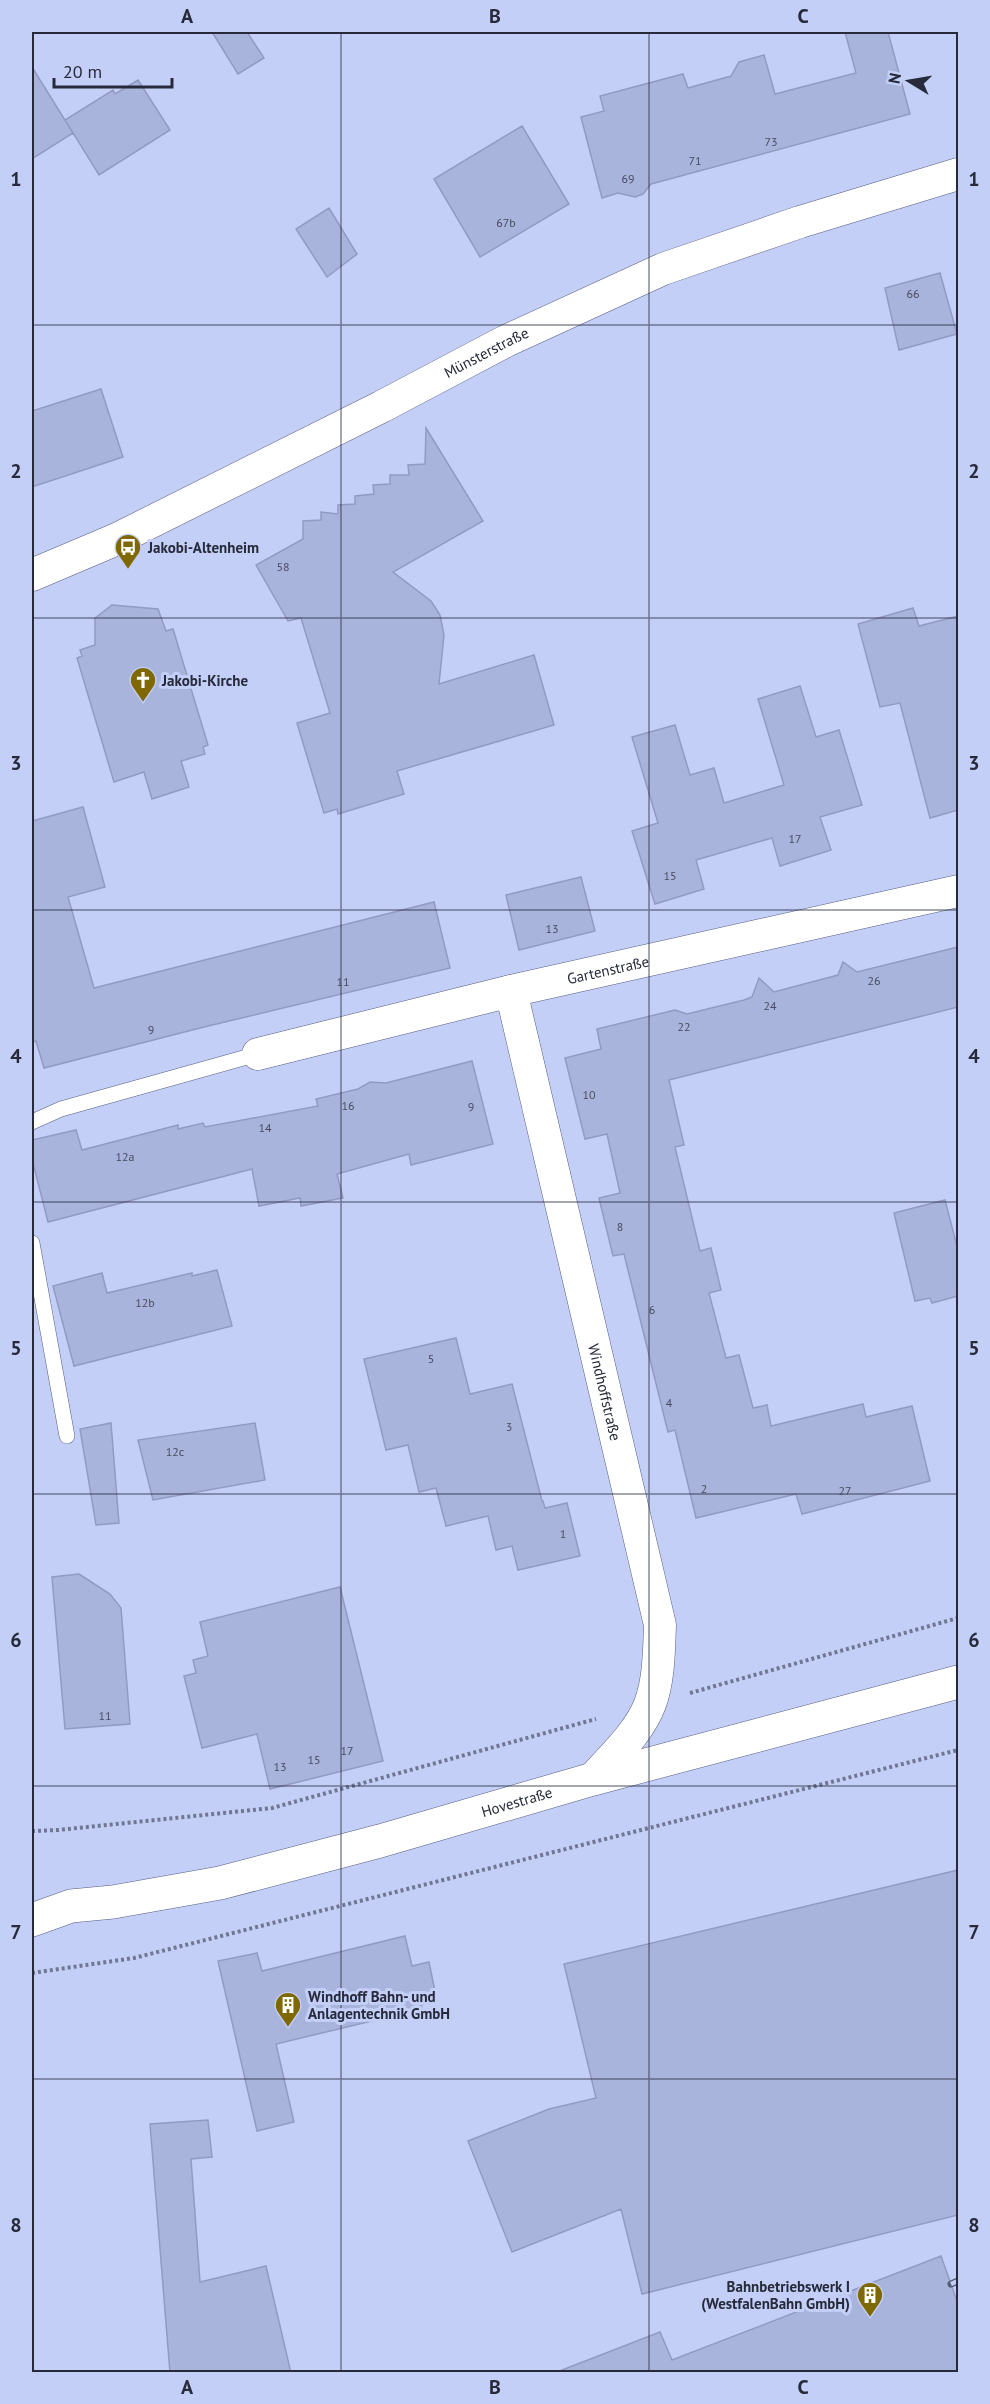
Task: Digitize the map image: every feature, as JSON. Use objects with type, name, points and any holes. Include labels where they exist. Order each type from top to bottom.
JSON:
[{"type":"main road","name":"Hovestraße","points":[[32,1920],[71,1906],[113,1902],[220,1883],[380,1841],[593,1779],[958,1682]]},
{"type":"main road","name":"Hovestraße","points":[[32,1898],[71,1906]]},
{"type":"street","name":"Münsterstraße","points":[[32,575],[117,539],[381,407],[506,340],[663,268],[800,222],[958,174]]},
{"type":"street","name":"Gartenstraße","points":[[258,1054],[511,991],[958,891]]},
{"type":"street","name":"Windhoffstraße","points":[[511,991],[660,1625],[658,1663],[651,1704],[639,1725],[593,1779]]},
{"type":"lane","points":[[32,1122],[61,1109],[258,1054]]},
{"type":"lane","points":[[32,1243],[67,1436]]},
{"type":"path","points":[[32,1831],[272,1808],[958,1618]]},
{"type":"path","points":[[32,1973],[134,1958],[958,1750]]},
{"type":"building","points":[[212,32],[247,32],[264,58],[238,74]]},
{"type":"building","points":[[845,32],[888,32],[910,114],[651,184],[643,194],[635,197],[618,193],[602,198],[581,117],[604,111],[600,96],[683,74],[688,88],[731,76],[739,62],[764,55],[775,94],[856,73]]},
{"type":"building","points":[[32,67],[73,133],[32,159]]},
{"type":"building","points":[[138,80],[170,130],[99,175],[65,120],[113,90],[115,94]]},
{"type":"building","points":[[522,126],[569,204],[480,257],[434,179]]},
{"type":"building","points":[[329,208],[357,254],[327,277],[296,229]]},
{"type":"building","points":[[940,273],[957,334],[899,350],[885,288]]},
{"type":"building","points":[[101,389],[123,457],[32,487],[32,411]]},
{"type":"building","points":[[426,428],[483,521],[393,572],[431,601],[440,615],[444,635],[439,684],[534,655],[554,725],[397,771],[404,794],[338,814],[337,809],[324,813],[297,723],[330,713],[301,618],[288,621],[256,565],[303,539],[303,521],[321,520],[321,512],[338,514],[338,505],[355,504],[355,496],[374,494],[373,485],[390,484],[390,475],[409,475],[408,465],[425,464]]},
{"type":"building","name":"Jakobi-Kirche","points":[[112,605],[158,609],[166,631],[173,629],[208,745],[203,747],[205,754],[181,761],[189,787],[152,799],[144,772],[114,782],[77,658],[82,656],[80,650],[95,645],[95,618]]},
{"type":"building","points":[[913,608],[919,626],[958,616],[958,810],[930,818],[900,703],[880,707],[858,624]]},
{"type":"building","points":[[800,686],[816,737],[839,730],[862,805],[820,817],[831,850],[780,866],[772,838],[696,860],[704,889],[655,904],[632,831],[658,823],[632,737],[675,725],[690,775],[714,768],[724,803],[784,785],[758,699]]},
{"type":"building","points":[[83,807],[105,887],[68,897],[94,988],[434,902],[450,968],[44,1068],[36,1041],[32,1042],[32,821]]},
{"type":"building","points":[[581,877],[595,931],[519,950],[506,895]]},
{"type":"building","points":[[958,947],[958,1007],[669,1080],[684,1145],[675,1147],[700,1251],[711,1248],[721,1290],[709,1293],[726,1358],[739,1355],[753,1408],[767,1405],[771,1426],[863,1404],[866,1417],[912,1406],[930,1481],[802,1514],[796,1494],[696,1518],[675,1430],[668,1432],[624,1254],[613,1256],[599,1198],[620,1193],[607,1134],[585,1139],[565,1058],[601,1049],[597,1029],[675,1010],[687,1014],[752,997],[759,978],[774,992],[838,975],[843,962],[857,972]]},
{"type":"building","points":[[472,1061],[493,1144],[411,1165],[409,1154],[337,1174],[343,1198],[301,1206],[300,1198],[259,1206],[252,1169],[48,1222],[32,1159],[32,1140],[76,1130],[82,1150],[178,1125],[178,1129],[203,1123],[205,1127],[318,1106],[316,1099],[358,1089],[370,1082],[386,1083]]},
{"type":"building","points":[[945,1200],[958,1250],[958,1296],[932,1303],[930,1298],[915,1301],[894,1213]]},
{"type":"building","points":[[217,1270],[232,1326],[74,1366],[53,1286],[102,1273],[107,1293],[192,1273],[192,1276]]},
{"type":"building","points":[[456,1338],[470,1394],[512,1384],[542,1501],[545,1508],[567,1503],[580,1556],[518,1570],[512,1546],[496,1550],[488,1516],[446,1526],[436,1488],[419,1492],[408,1445],[386,1450],[364,1359]]},
{"type":"building","points":[[111,1423],[119,1523],[96,1525],[80,1429]]},
{"type":"building","points":[[255,1423],[265,1480],[153,1500],[138,1440]]},
{"type":"building","points":[[79,1574],[110,1594],[121,1608],[130,1724],[65,1729],[52,1577]]},
{"type":"building","points":[[340,1587],[383,1761],[270,1789],[257,1734],[202,1748],[184,1676],[196,1673],[193,1660],[208,1656],[200,1622]]},
{"type":"building","points":[[958,1870],[958,2215],[642,2294],[621,2209],[512,2252],[468,2141],[549,2109],[596,2098],[564,1964]]},
{"type":"building","name":"Windhoff Bahn- und Anlagentechnik GmbH","points":[[405,1936],[412,1966],[429,1962],[437,2001],[421,2005],[422,2009],[276,2044],[294,2122],[257,2131],[218,1961],[257,1953],[262,1971]]},
{"type":"building","points":[[208,2120],[212,2157],[191,2159],[200,2282],[266,2266],[291,2373],[170,2373],[150,2124]]},
{"type":"building","name":"Bahnbetriebswerk I (WestfalenBahn GmbH)","points":[[941,2256],[958,2304],[958,2373],[562,2373],[562,2370],[660,2332],[672,2360]]},
{"type":"railway","points":[[951,2284],[958,2281]]},
{"type":"place","name":"Jakobi-Altenheim","points":[[128,570]]},
{"type":"place","name":"Jakobi-Kirche","points":[[143,703]]},
{"type":"place","name":"Windhoff Bahn- und Anlagentechnik GmbH","points":[[288,2028]]},
{"type":"place","name":"Bahnbetriebswerk I (WestfalenBahn GmbH)","points":[[870,2318]]}]
